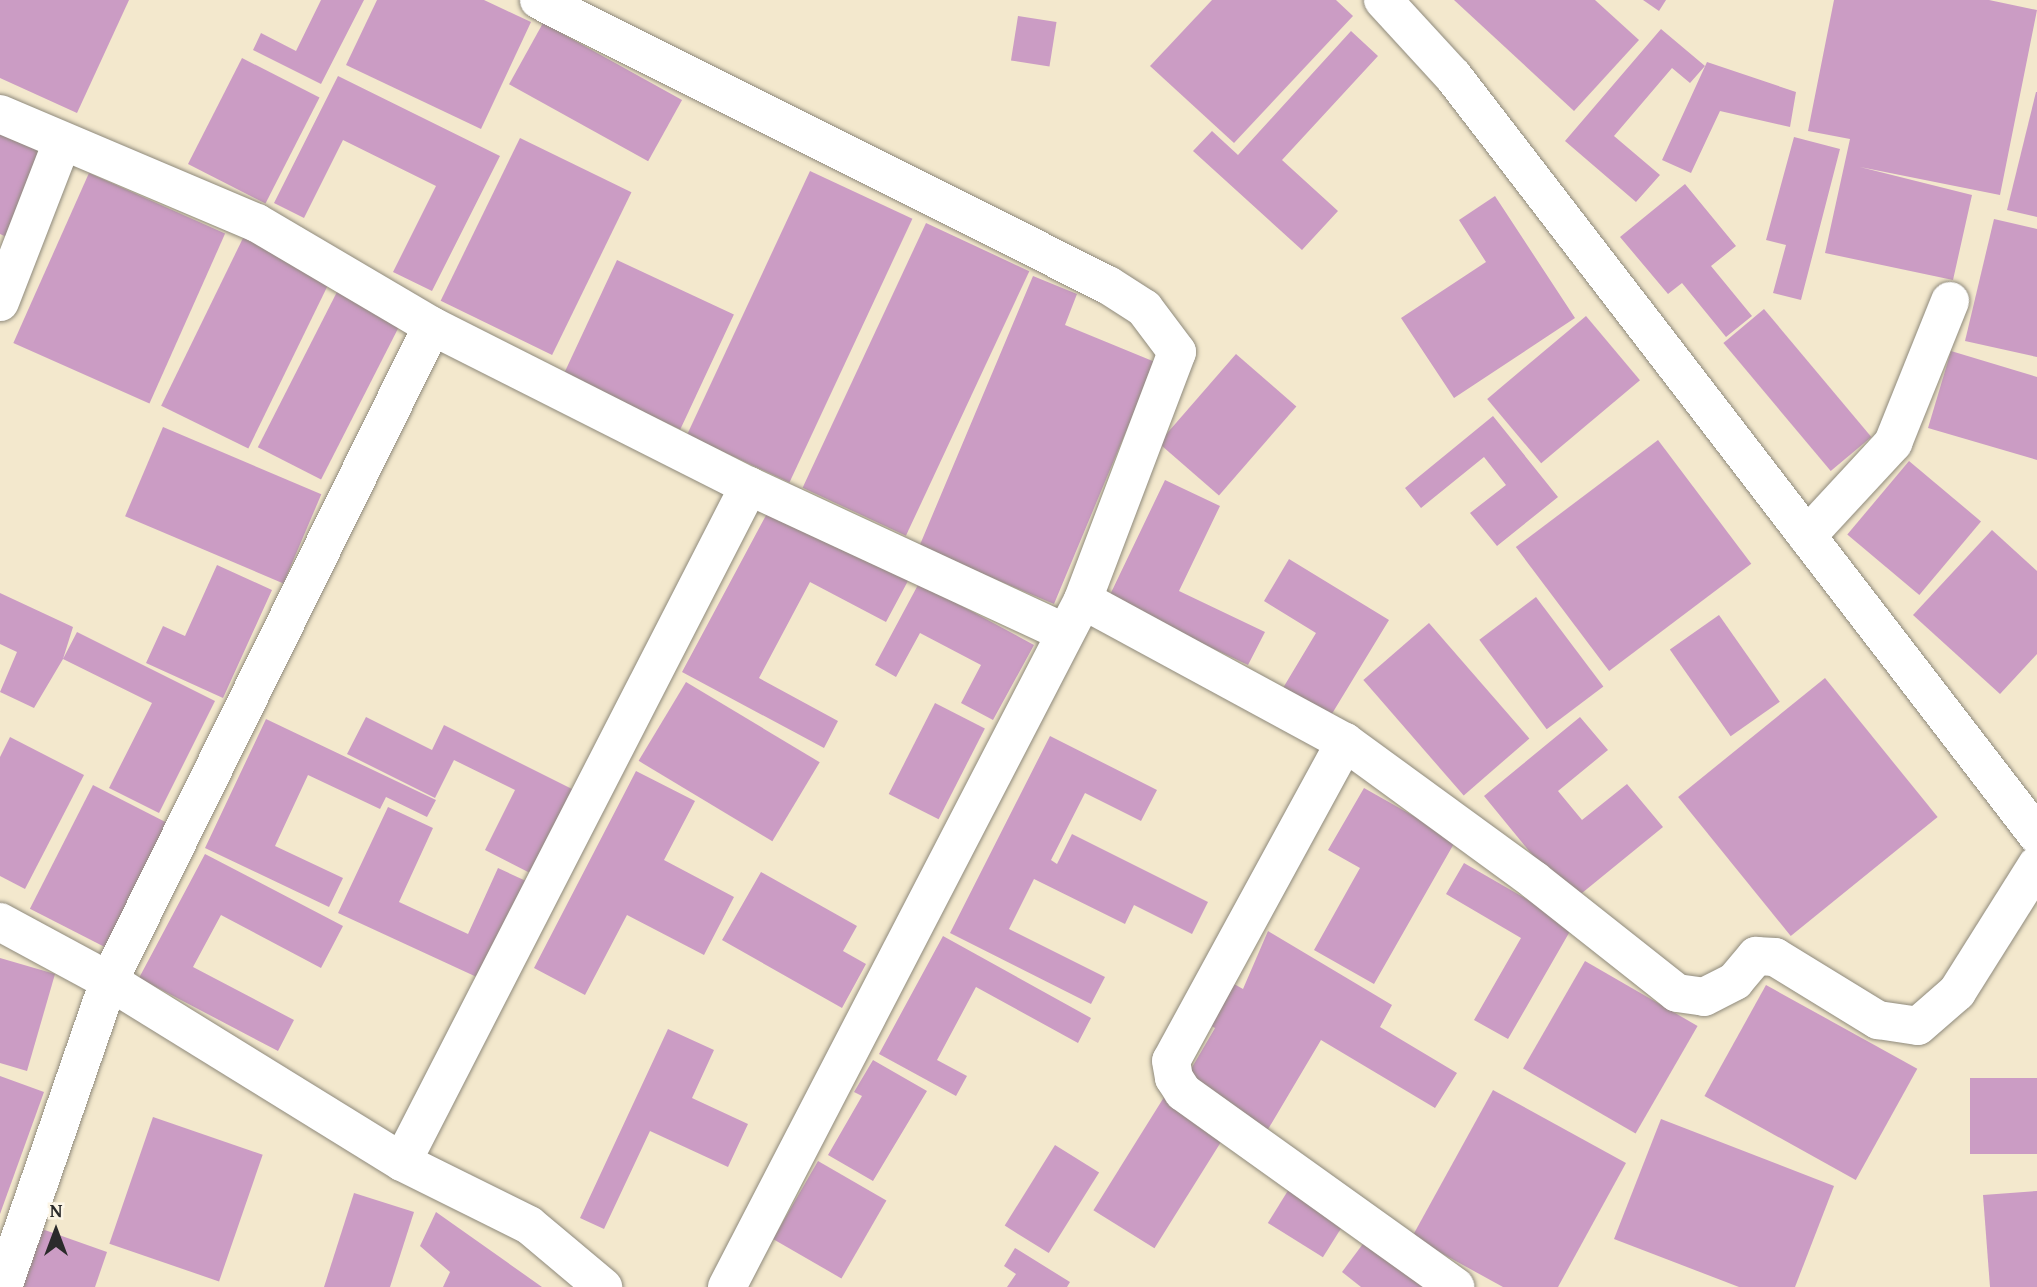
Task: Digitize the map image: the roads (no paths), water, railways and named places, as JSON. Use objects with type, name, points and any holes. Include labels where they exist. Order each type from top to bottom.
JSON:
[{"type":"street","points":[[538,0],[1108,285],[1151,316],[1177,352],[1073,616],[727,1287]]},
{"type":"street","points":[[1382,0],[1453,76],[2037,835]]},
{"type":"street","points":[[0,114],[257,223],[432,326],[749,486],[1073,616],[1345,742],[1534,880],[1677,993],[1704,997],[1735,981],[1755,956],[1775,957],[1878,1020],[1919,1026],[1957,992],[2037,865]]},
{"type":"street","points":[[0,302],[62,142]]},
{"type":"street","points":[[1807,536],[1893,443],[1950,301]]},
{"type":"street","points":[[3,1287],[110,981],[432,326]]},
{"type":"street","points":[[402,1162],[749,486]]},
{"type":"street","points":[[1345,742],[1171,1061],[1174,1077],[1183,1092],[1455,1287]]},
{"type":"street","points":[[0,922],[110,981],[402,1162],[529,1225],[603,1287]]}]
